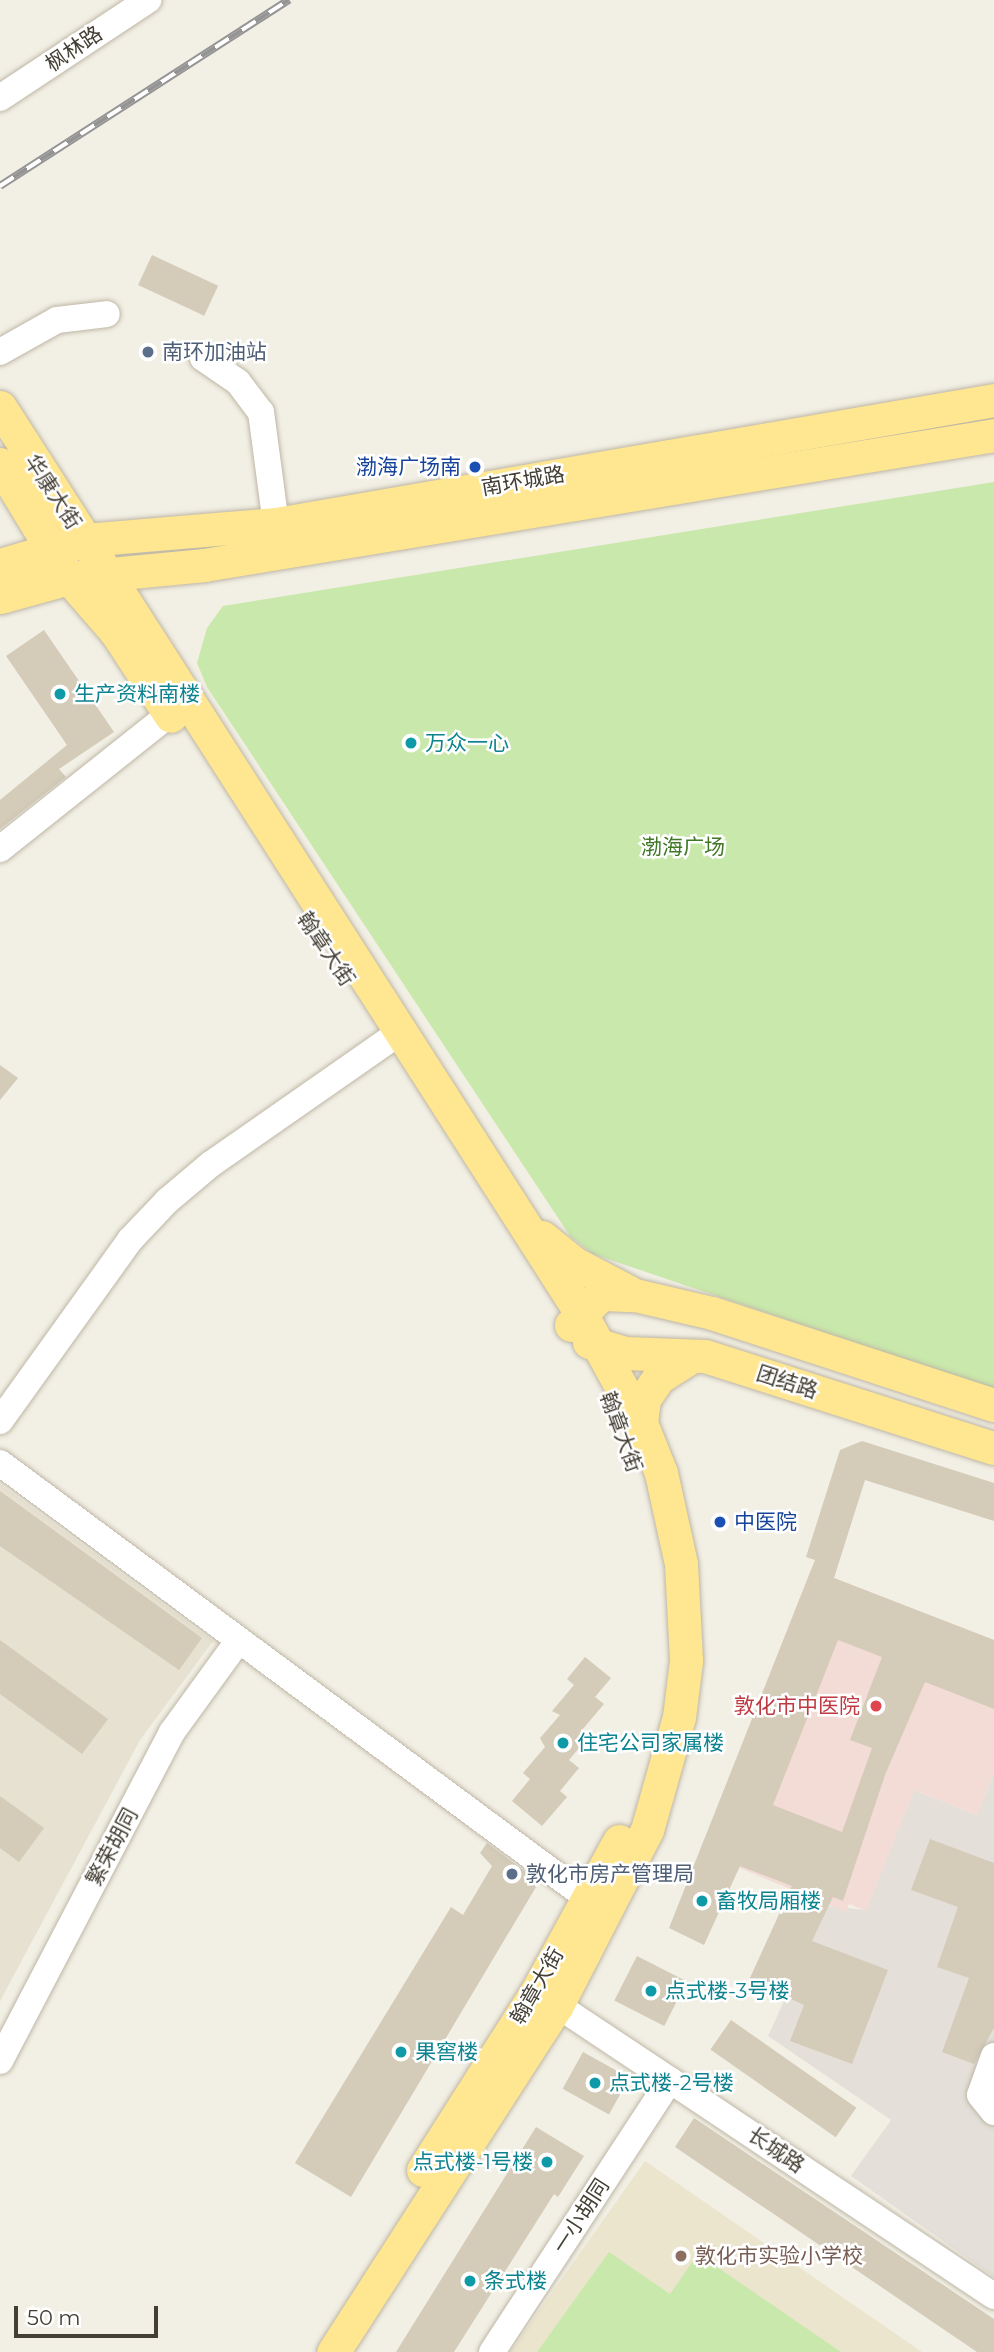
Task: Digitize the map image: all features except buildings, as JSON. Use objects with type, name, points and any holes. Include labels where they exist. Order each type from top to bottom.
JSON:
[{"type":"main road","name":"南环城路","points":[[0,565],[85,540],[276,524],[994,400]]},
{"type":"main road","name":"华康大街","points":[[0,407],[106,572]]},
{"type":"main road","name":"南环城路","points":[[0,597],[69,578],[106,572],[204,565],[994,435]]},
{"type":"main road","name":"华康大街","points":[[0,464],[69,578]]},
{"type":"main road","name":"翰章大街","points":[[106,572],[522,1221],[583,1330],[626,1435],[648,1513],[664,1612],[658,1712],[647,1764],[631,1816],[537,1991],[308,2352]]},
{"type":"main road","name":"翰章大街","points":[[69,578],[116,632],[387,1041],[583,1330],[641,1423],[661,1473],[681,1564],[686,1661],[679,1717],[647,1830],[558,2005],[333,2352]]},
{"type":"main road","points":[[522,1221],[574,1263],[635,1295]]},
{"type":"main road","points":[[583,1330],[601,1294],[635,1295]]},
{"type":"main road","name":"团结路","points":[[635,1295],[715,1314],[994,1405]]},
{"type":"main road","name":"团结路","points":[[583,1330],[692,1356],[994,1448]]},
{"type":"main road","points":[[641,1423],[644,1399],[658,1378],[692,1356]]},
{"type":"street","name":"枫林路","points":[[0,98],[148,0]]},
{"type":"street","points":[[0,352],[57,320],[107,314]]},
{"type":"street","points":[[203,358],[238,382],[261,412],[276,524]]},
{"type":"street","points":[[0,849],[170,714]]},
{"type":"street","points":[[0,1421],[130,1240],[167,1201],[211,1164],[387,1041]]},
{"type":"street","points":[[0,1463],[586,1897]]},
{"type":"street","name":"繁荣胡同","points":[[0,2061],[172,1732],[238,1640]]},
{"type":"street","name":"长城路","points":[[558,2005],[994,2295]]},
{"type":"street","points":[[994,2056],[980,2095],[994,2112]]},
{"type":"street","name":"一小胡同","points":[[492,2352],[670,2080]]},
{"type":"shaded area","points":[[0,1484],[213,1641],[140,1740],[0,2001]]},
{"type":"shaded area","name":"敦化市中医院","points":[[811,1569],[994,1640],[994,1772],[977,1815],[914,1790],[866,1911],[849,1904],[846,1912],[701,1852]]},
{"type":"shaded area","points":[[994,1772],[994,2277],[851,2176],[891,2120],[768,2036],[828,1906],[866,1910],[914,1790],[977,1815]]},
{"type":"shaded area","name":"敦化市实验小学校","points":[[645,2161],[922,2352],[510,2352]]},
{"type":"green space","name":"渤海广场","points":[[994,482],[994,1390],[593,1254],[570,1236],[207,687],[197,663],[207,628],[223,606]]},
{"type":"green space","points":[[609,2252],[670,2294],[698,2254],[841,2352],[537,2352]]},
{"type":"railway","points":[[0,186],[289,0]]},
{"type":"place","name":"南环加油站","points":[[148,352]]},
{"type":"place","name":"渤海广场南","points":[[475,467]]},
{"type":"place","name":"生产资料南楼","points":[[60,694]]},
{"type":"place","name":"万众一心","points":[[411,743]]},
{"type":"place","name":"中医院","points":[[720,1522]]},
{"type":"place","name":"敦化市中医院","points":[[876,1706]]},
{"type":"place","name":"住宅公司家属楼","points":[[563,1743]]},
{"type":"place","name":"敦化市房产管理局","points":[[512,1874]]},
{"type":"place","name":"畜牧局厢楼","points":[[702,1901]]},
{"type":"place","name":"点式楼-3号楼","points":[[651,1991]]},
{"type":"place","name":"果窖楼","points":[[401,2052]]},
{"type":"place","name":"点式楼-2号楼","points":[[595,2083]]},
{"type":"place","name":"点式楼-1号楼","points":[[547,2162]]},
{"type":"place","name":"敦化市实验小学校","points":[[681,2256]]},
{"type":"place","name":"条式楼","points":[[470,2281]]}]
